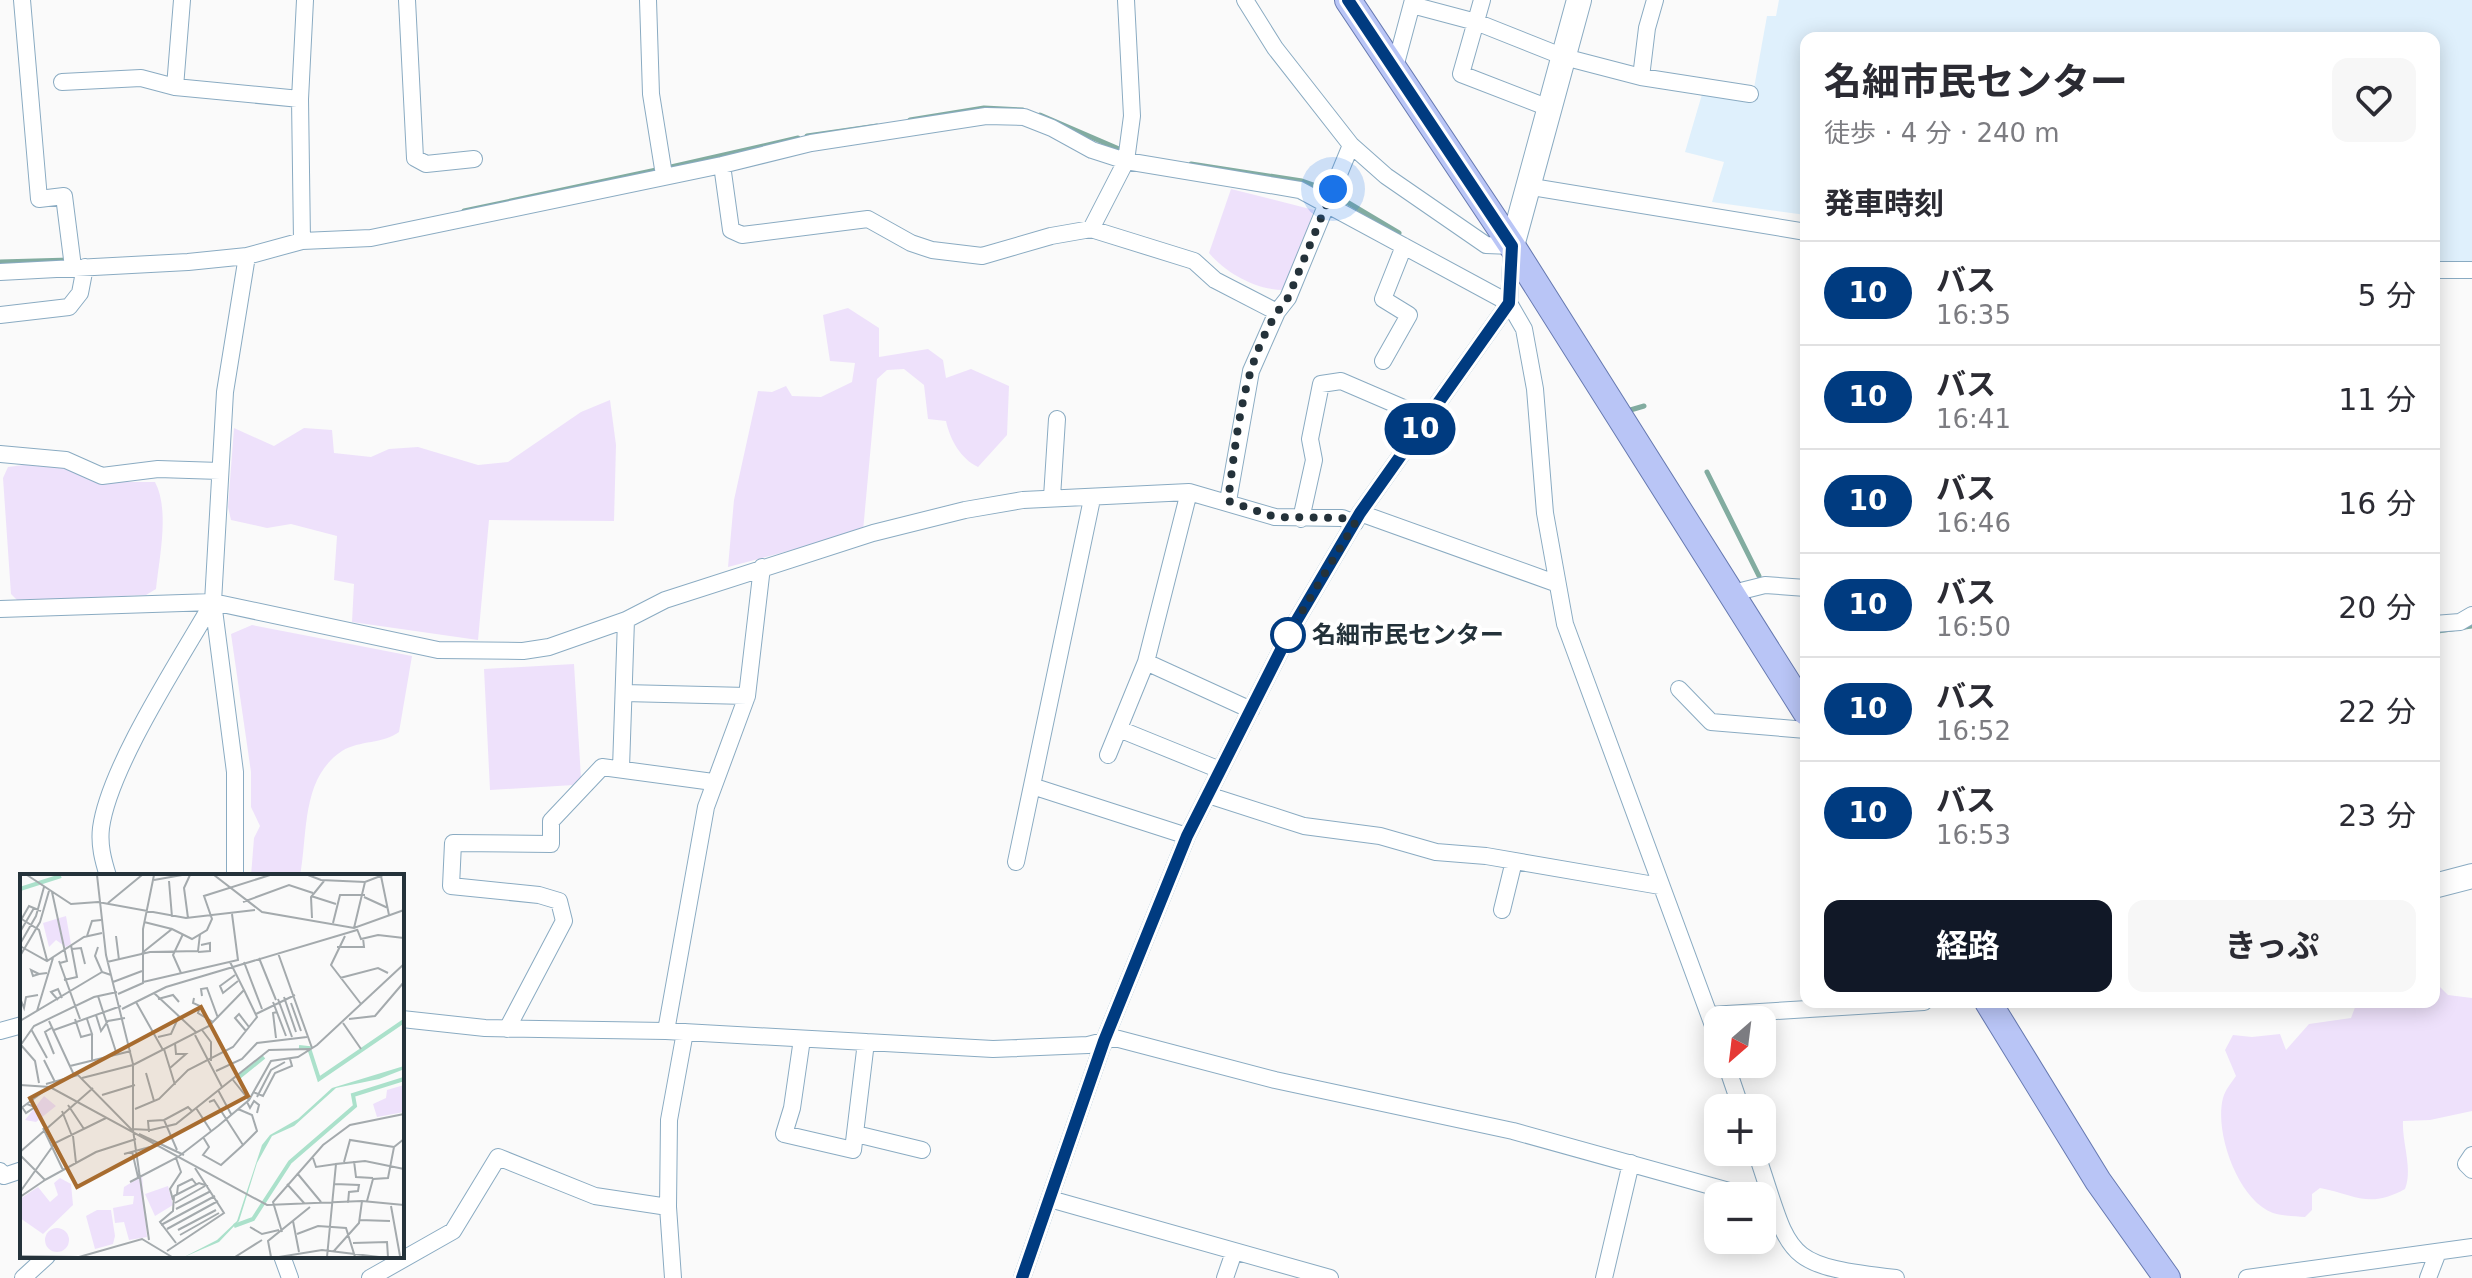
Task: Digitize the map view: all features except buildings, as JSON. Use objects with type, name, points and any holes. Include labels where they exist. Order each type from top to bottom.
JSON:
[{"type":"main road","points":[[1350,2],[1512,246],[1800,702]]},
{"type":"main road","points":[[1992,1008],[2098,1181],[2167,1278]]},
{"type":"street","points":[[0,315],[69,307],[80,293],[79,267],[64,196],[39,199],[22,0]]},
{"type":"street","points":[[175,87],[182,0]]},
{"type":"street","points":[[302,241],[300,99],[305,0]]},
{"type":"street","points":[[407,0],[415,158],[426,164],[474,159]]},
{"type":"street","points":[[648,0],[651,94],[664,175]]},
{"type":"street","points":[[1091,229],[1126,161],[1132,116],[1126,0]]},
{"type":"street","points":[[1245,0],[1275,48],[1351,145],[1386,176],[1486,245],[1512,246]]},
{"type":"street","points":[[1482,0],[1461,74],[1549,108]]},
{"type":"street","points":[[1641,77],[1647,28],[1655,0]]},
{"type":"street","points":[[1022,1278],[1104,1041],[1187,836],[1291,630],[1358,518],[1509,303],[1512,246],[1526,186],[1564,57],[1576,1]]},
{"type":"street","points":[[1394,71],[1413,2],[1476,22],[1564,57],[1641,77],[1750,94]]},
{"type":"street","points":[[62,82],[141,78],[175,87],[300,99]]},
{"type":"street","points":[[0,272],[247,256],[302,241],[371,238],[855,135],[986,116],[1024,117],[1092,150],[1126,161],[1330,197],[1404,246],[1509,303],[1524,329],[1535,389],[1555,583],[1570,639],[1707,1006]]},
{"type":"street","points":[[1228,501],[1251,371],[1277,312],[1288,298],[1351,145]]},
{"type":"street","points":[[722,165],[731,230],[742,235],[868,219],[911,243],[932,250],[982,256],[1051,236],[1091,229],[1194,261],[1215,280],[1277,312]]},
{"type":"street","points":[[1526,186],[1800,231]]},
{"type":"street","points":[[1383,361],[1409,315],[1383,299],[1404,246]]},
{"type":"street","points":[[235,874],[235,772],[213,602],[225,392],[247,256]]},
{"type":"street","points":[[2440,270],[2472,270]]},
{"type":"street","points":[[1301,519],[1314,460],[1310,439],[1321,384],[1341,381],[1427,418]]},
{"type":"street","points":[[1052,497],[1057,419]]},
{"type":"street","points":[[0,454],[66,460],[102,476],[158,469],[220,471]]},
{"type":"street","points":[[0,609],[213,602],[438,650],[523,651],[549,647],[626,620],[665,600],[762,567],[965,510],[1052,497],[1092,499],[1189,492],[1275,517],[1358,518],[1555,583]]},
{"type":"street","points":[[1108,755],[1146,662],[1189,492]]},
{"type":"street","points":[[1016,862],[1092,499]]},
{"type":"street","points":[[666,1031],[713,782],[747,696],[762,567]]},
{"type":"street","points":[[1733,593],[1765,585],[1800,588]]},
{"type":"street","points":[[108,874],[101,841],[109,796],[135,741],[213,602]]},
{"type":"street","points":[[2440,624],[2460,622],[2472,615]]},
{"type":"street","points":[[621,768],[626,620]]},
{"type":"street","points":[[1146,662],[1251,710]]},
{"type":"street","points":[[1679,689],[1711,722],[1800,729]]},
{"type":"street","points":[[624,693],[747,696]]},
{"type":"street","points":[[1119,729],[1220,770]]},
{"type":"street","points":[[507,1029],[564,921],[559,901],[539,895],[451,886],[453,843],[551,844],[551,821],[602,767],[713,782]]},
{"type":"street","points":[[1032,786],[1187,836]]},
{"type":"street","points":[[1208,795],[1304,826],[1380,836],[1436,852],[1514,861],[1660,886]]},
{"type":"street","points":[[1502,910],[1514,861]]},
{"type":"street","points":[[2440,884],[2472,876]]},
{"type":"street","points":[[1776,1011],[1825,1008]]},
{"type":"street","points":[[404,1019],[507,1029],[666,1031],[993,1049],[1088,1045],[1115,1038],[1275,1080],[1513,1131],[1704,1184]]},
{"type":"street","points":[[0,1031],[20,1026]]},
{"type":"street","points":[[673,1278],[668,1207],[669,1120],[685,1032]]},
{"type":"street","points":[[802,1039],[792,1108],[784,1134],[853,1150],[866,1042]]},
{"type":"street","points":[[856,1134],[922,1150]]},
{"type":"street","points":[[2472,1155],[2468,1156],[2466,1164],[2472,1170]]},
{"type":"street","points":[[370,1278],[453,1231],[498,1157],[595,1196],[668,1207]]},
{"type":"street","points":[[1604,1278],[1631,1163]]},
{"type":"street","points":[[0,1171],[4,1176],[20,1171]]},
{"type":"street","points":[[1050,1199],[1330,1278]]},
{"type":"street","points":[[1776,1219],[1794,1251],[1822,1267],[1840,1274],[1896,1278]]},
{"type":"street","points":[[2247,1278],[2357,1271],[2472,1247]]},
{"type":"street","points":[[1225,1278],[1234,1252]]},
{"type":"street","points":[[2428,1278],[2438,1252]]},
{"type":"street","points":[[23,1278],[45,1258]]},
{"type":"street","points":[[283,1258],[290,1278]]},
{"type":"shaded area","points":[[1779,0],[2472,0],[2472,263],[2440,261],[2440,32],[1800,32],[1800,214],[1712,202],[1724,162],[1685,152],[1703,91],[1752,99],[1767,16],[1776,16]]},
{"type":"shaded area","points":[[1231,189],[1314,210],[1286,290],[1265,288],[1244,280],[1209,253]]},
{"type":"shaded area","points":[[848,308],[879,328],[879,357],[928,349],[943,360],[946,378],[971,369],[1009,386],[1007,435],[978,467],[957,448],[946,421],[928,419],[924,385],[904,369],[887,370],[877,379],[863,531],[728,567],[734,500],[758,391],[772,392],[786,386],[792,396],[821,397],[852,382],[855,363],[830,361],[823,315]]},
{"type":"shaded area","points":[[610,400],[616,445],[614,521],[489,520],[478,640],[352,622],[354,584],[334,580],[337,536],[291,524],[267,528],[231,520],[228,507],[234,428],[274,446],[304,428],[332,430],[334,453],[371,457],[389,449],[418,447],[478,465],[508,462],[581,412]]},
{"type":"shaded area","points":[[38,463],[63,466],[100,482],[155,482],[163,520],[156,589],[146,595],[18,601],[11,594],[3,478],[8,467]]},
{"type":"shaded area","points":[[252,625],[412,656],[399,732],[342,751],[319,776],[309,808],[300,874],[251,874],[254,838],[260,826],[251,807],[251,772],[231,634]]},
{"type":"shaded area","points":[[574,664],[581,778],[574,785],[490,790],[484,669]]},
{"type":"shaded area","points":[[2440,987],[2448,995],[2472,998],[2472,1111],[2430,1120],[2403,1121],[2408,1164],[2405,1189],[2382,1198],[2362,1199],[2320,1188],[2312,1194],[2312,1210],[2305,1217],[2273,1213],[2260,1206],[2239,1180],[2226,1146],[2221,1112],[2223,1098],[2236,1076],[2225,1050],[2233,1035],[2252,1037],[2280,1034],[2286,1050],[2309,1024],[2351,1018],[2355,1008],[2440,1008]]},
{"type":"waterway","points":[[910,120],[984,108],[1023,110]]},
{"type":"waterway","points":[[1040,115],[1126,152]]},
{"type":"waterway","points":[[807,136],[877,126]]},
{"type":"waterway","points":[[671,167],[798,138]]},
{"type":"waterway","points":[[1191,164],[1302,181],[1325,189],[1399,233]]},
{"type":"waterway","points":[[464,211],[661,169]]},
{"type":"waterway","points":[[0,262],[70,260]]},
{"type":"waterway","points":[[1627,411],[1644,406]]},
{"type":"waterway","points":[[1707,472],[1759,576]]},
{"type":"waterway","points":[[2440,631],[2472,626]]},
{"type":"bus line","name":"10","points":[[1022,1278],[1104,1041],[1187,836],[1291,630],[1360,513],[1509,303],[1513,281],[1512,246],[1348,0]]},
{"type":"place","name":"名細市民センター","points":[[1288,635]]},
{"type":"route","points":[[1288,635],[1355,523],[1342,518],[1275,517],[1228,501],[1234,453],[1251,371],[1277,312],[1288,298],[1333,189]]}]
